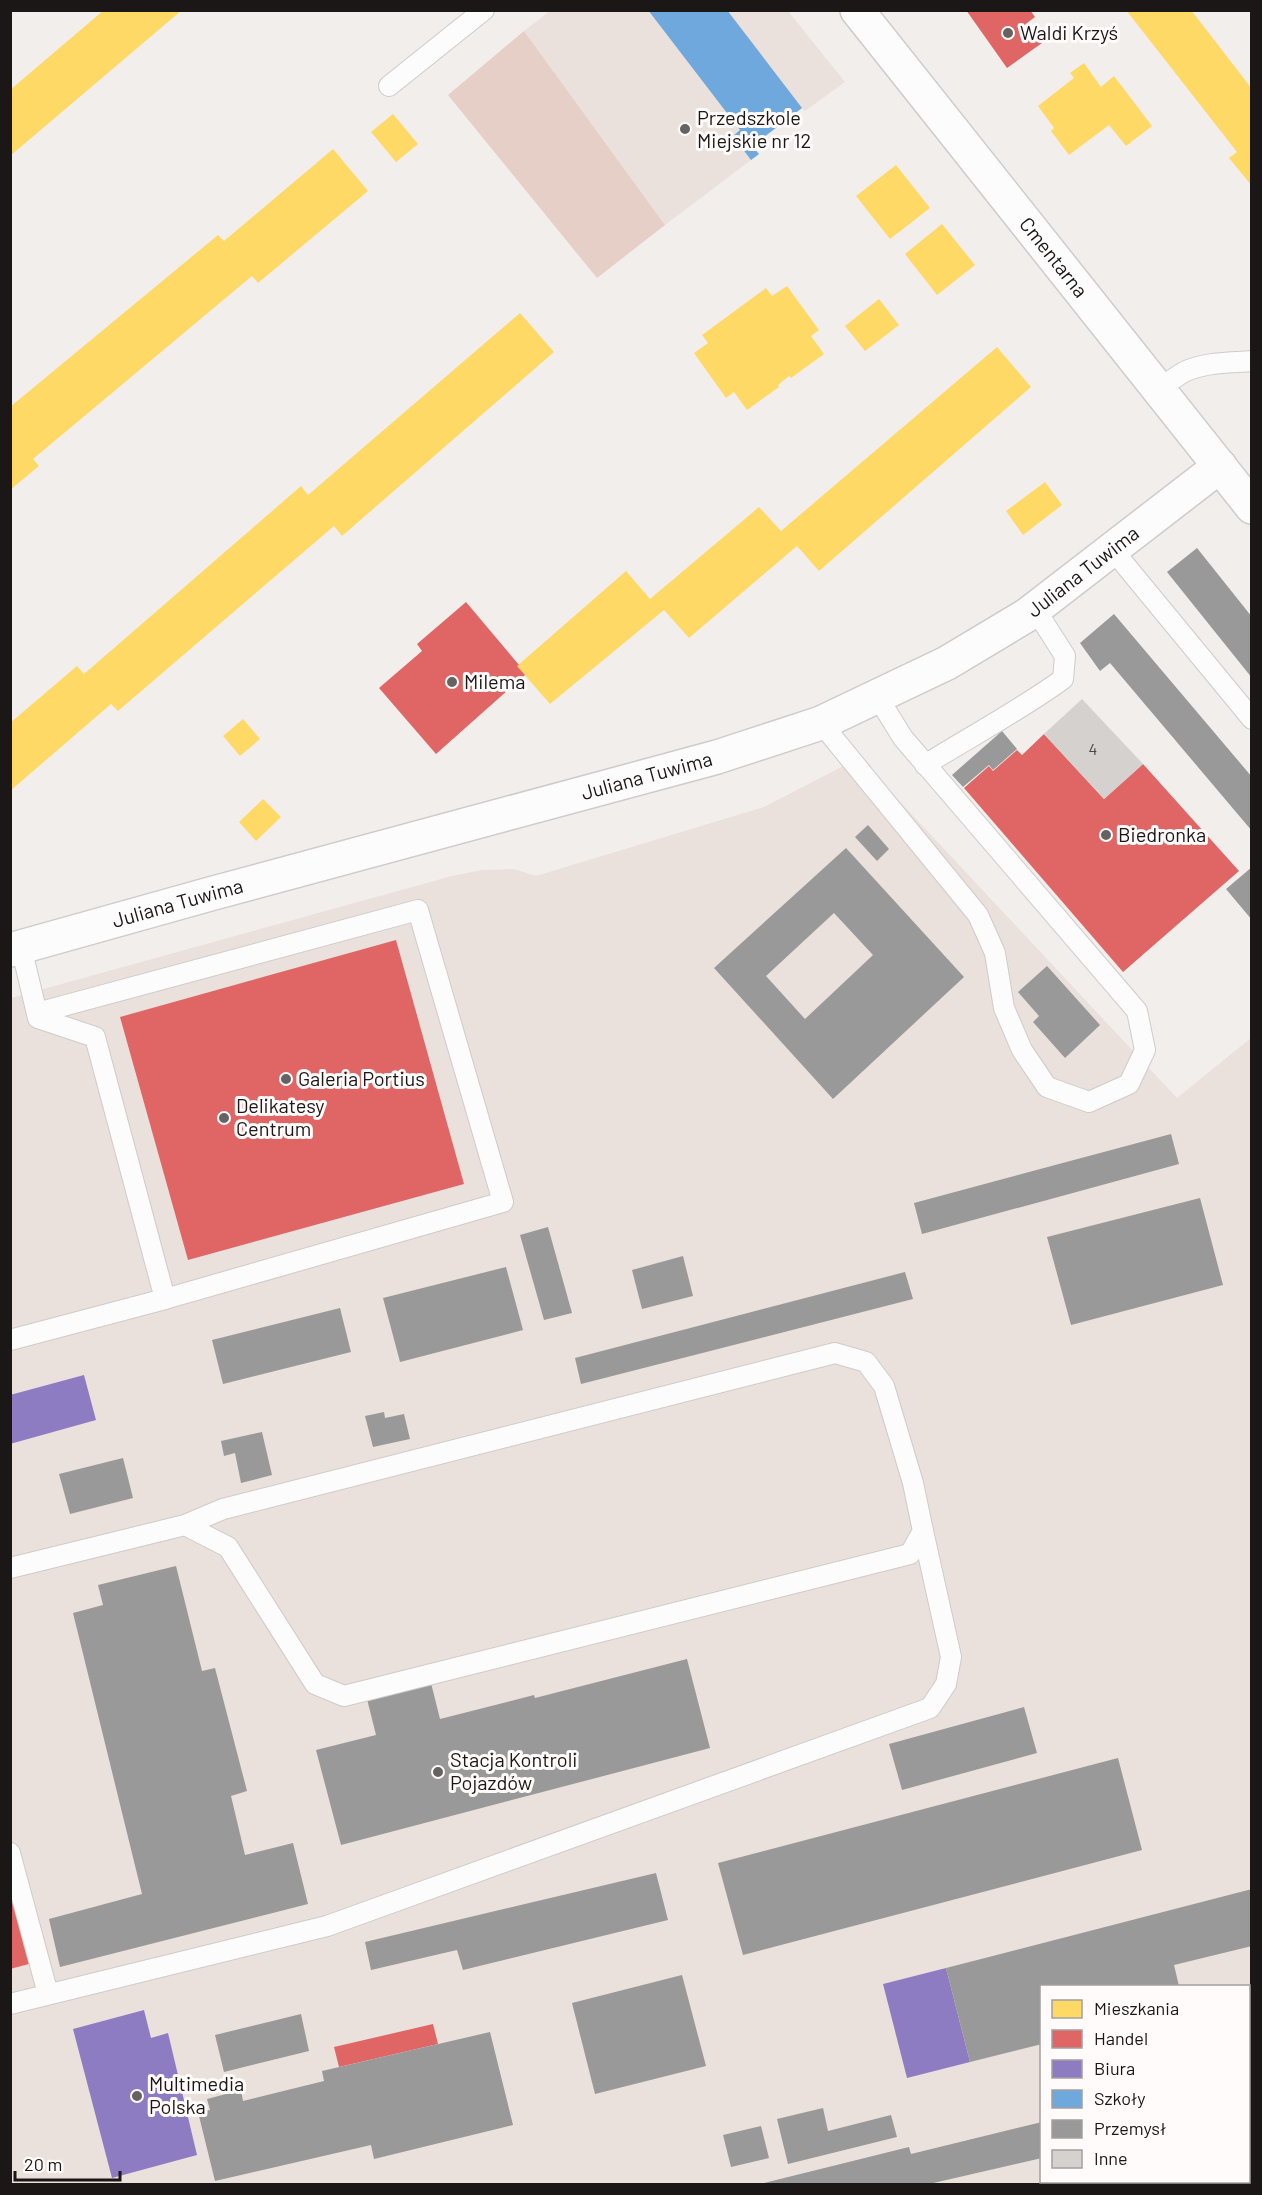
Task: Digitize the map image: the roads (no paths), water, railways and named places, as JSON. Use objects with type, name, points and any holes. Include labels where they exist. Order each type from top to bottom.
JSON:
[{"type":"street","name":"Cmentarna","points":[[856,10],[1251,507]]},
{"type":"street","name":"Juliana Tuwima","points":[[16,948],[717,757],[821,723],[947,663],[1035,609],[1220,466]]},
{"type":"lane","points":[[389,86],[461,17],[483,10]]},
{"type":"lane","points":[[1159,389],[1184,372],[1193,369],[1218,364],[1251,362]]},
{"type":"lane","points":[[1112,549],[1251,719]]},
{"type":"lane","points":[[925,765],[1030,703],[1063,679],[1065,656],[1035,609]]},
{"type":"lane","points":[[821,723],[978,915],[995,953],[1004,1008],[1022,1050],[1047,1087],[1089,1102],[1129,1084],[1145,1050],[1137,1011],[925,765],[903,738],[877,696]]},
{"type":"lane","points":[[10,1340],[165,1299],[503,1202],[418,910],[37,1013]]},
{"type":"lane","points":[[16,948],[38,1018],[95,1037],[165,1299]]},
{"type":"lane","points":[[10,1568],[185,1525],[223,1509],[835,1353],[866,1362],[884,1386],[913,1483],[951,1657],[946,1684],[930,1708],[327,1926],[10,2004]]},
{"type":"lane","points":[[185,1525],[228,1547],[315,1684],[344,1696],[910,1554],[922,1532]]},
{"type":"lane","points":[[10,1853],[48,1994]]},
{"type":"place","name":"Waldi Krzyś","points":[[1008,33]]},
{"type":"place","name":"Przedszkole Miejskie nr 12","points":[[685,129]]},
{"type":"place","name":"Milema","points":[[452,682]]},
{"type":"place","name":"Biedronka","points":[[1106,835]]},
{"type":"place","name":"Galeria Portius","points":[[286,1079]]},
{"type":"place","name":"Delikatesy Centrum","points":[[224,1118]]},
{"type":"place","name":"Stacja Kontroli Pojazdów","points":[[438,1772]]},
{"type":"place","name":"Multimedia Polska","points":[[137,2096]]}]
